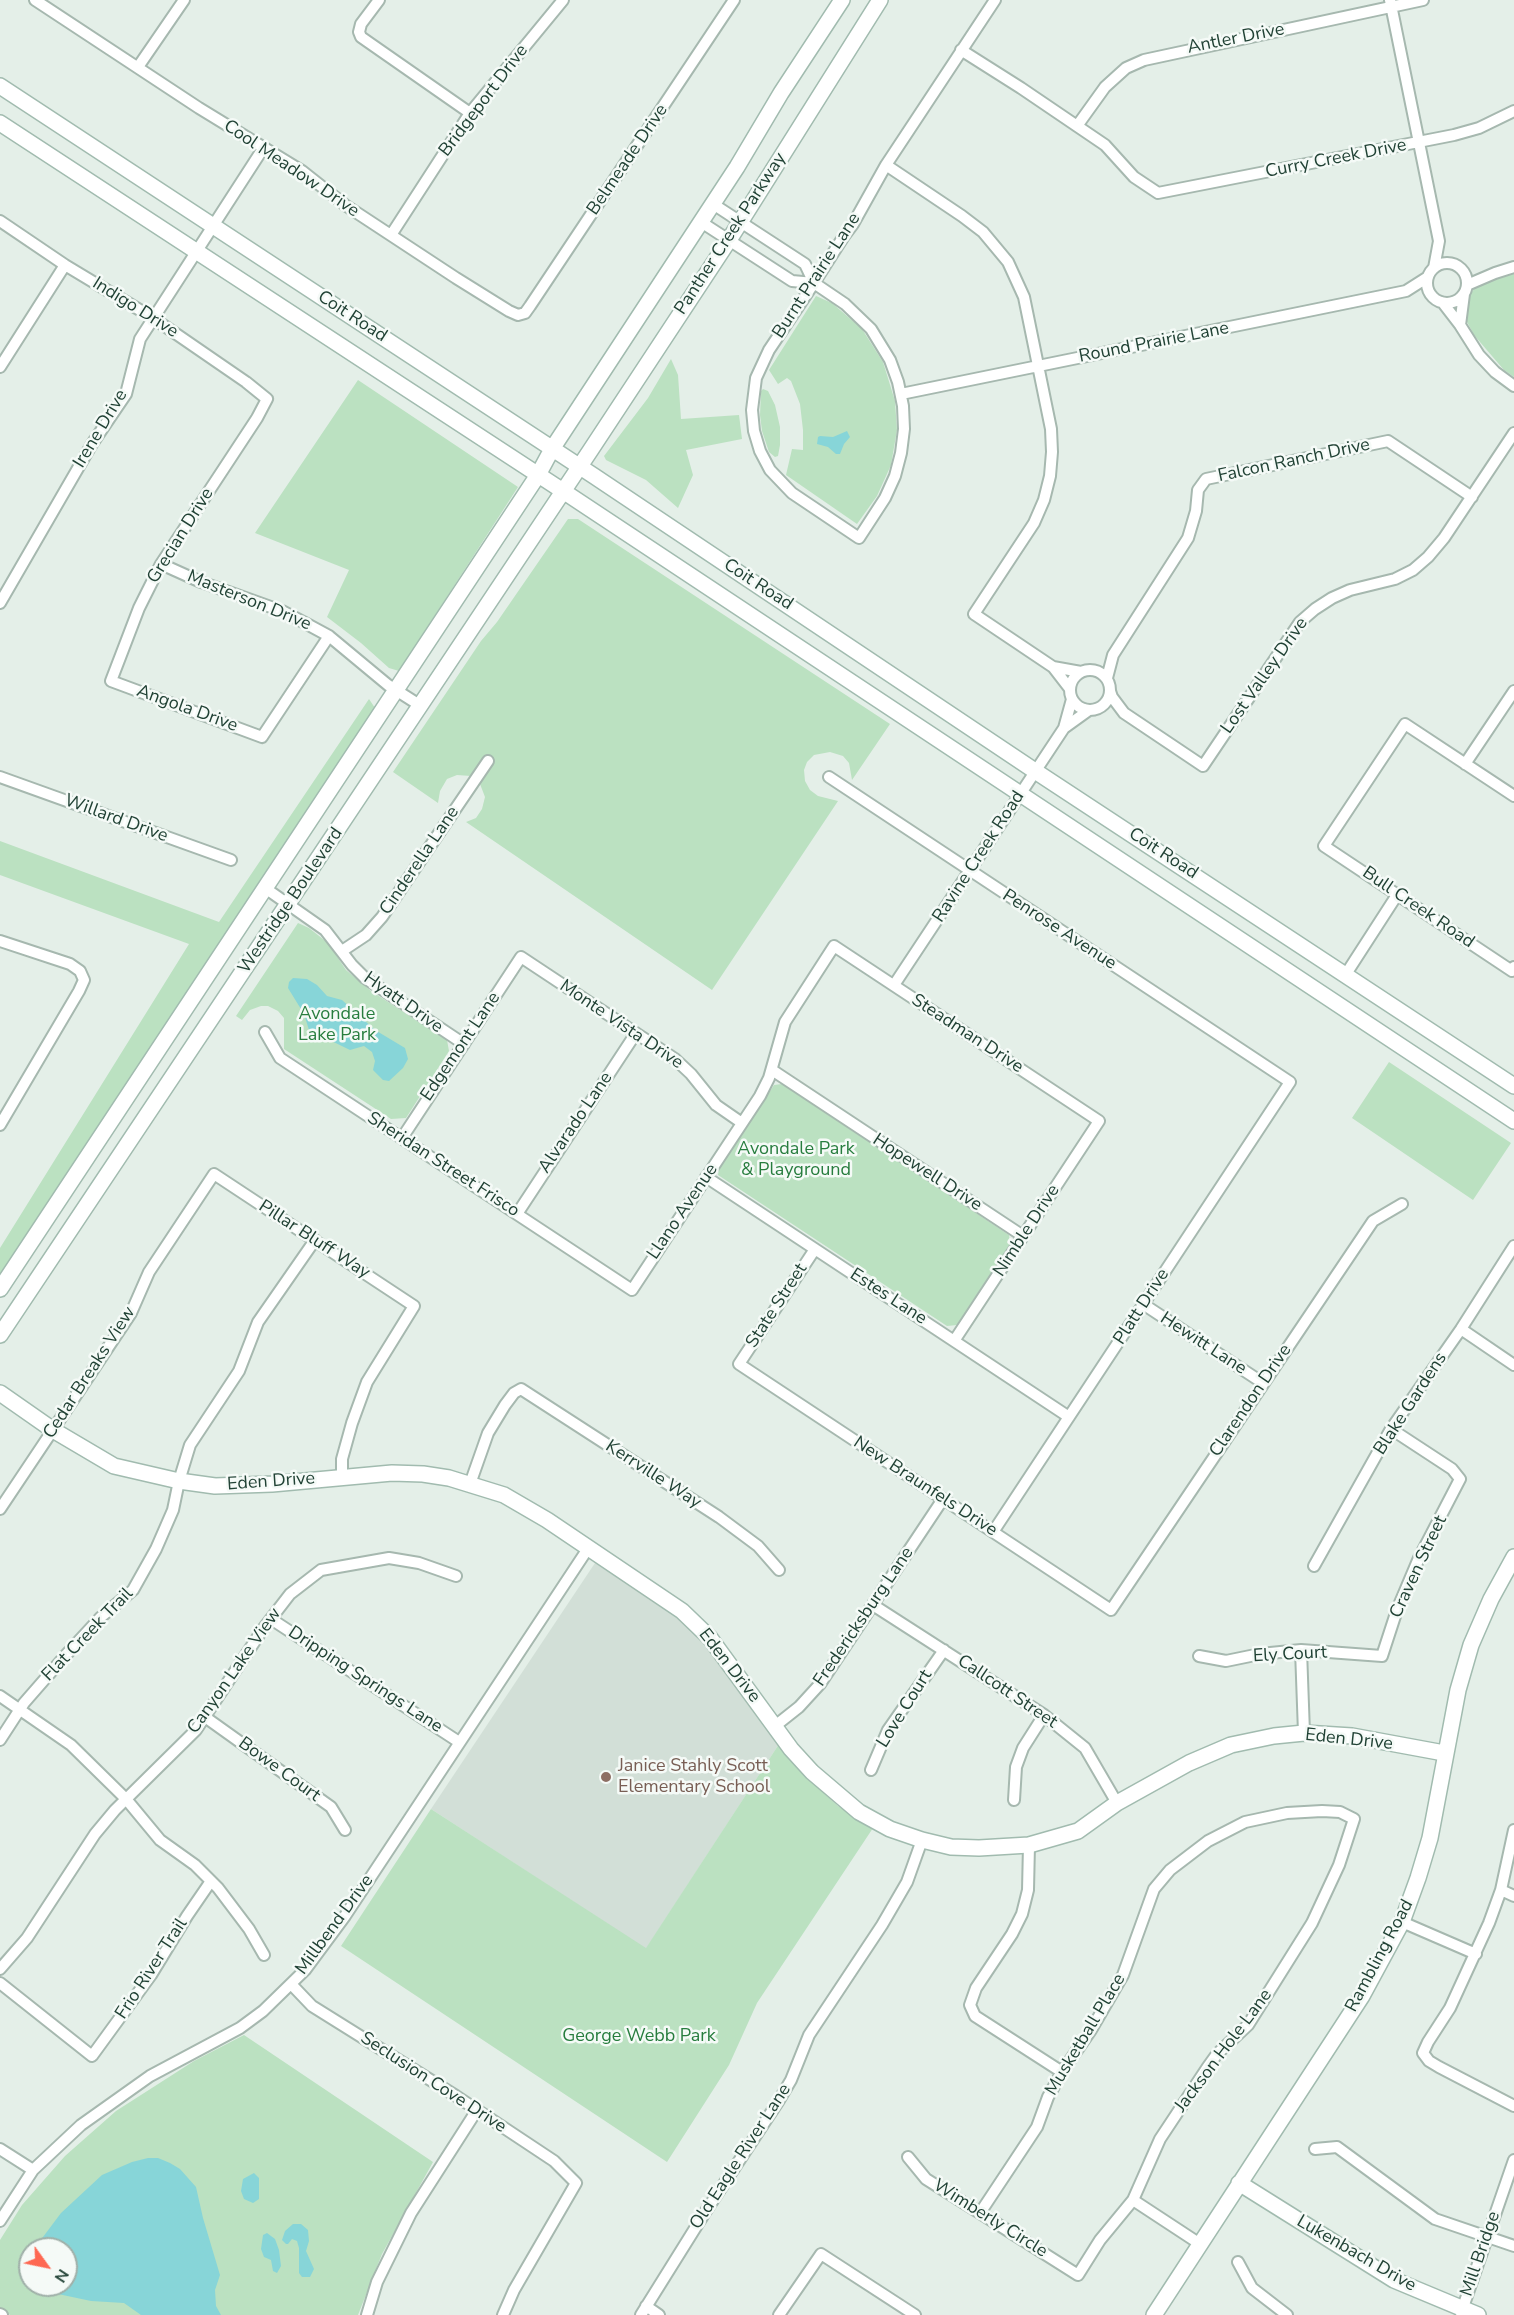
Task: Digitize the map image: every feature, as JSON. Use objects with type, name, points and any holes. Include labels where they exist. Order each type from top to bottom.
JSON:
[{"type":"main road","name":"Panther Creek Parkway","points":[[552,448],[713,204],[842,0]]},
{"type":"main road","name":"Panther Creek Parkway","points":[[580,466],[729,240],[880,0]]},
{"type":"main road","name":"Coit Road","points":[[0,87],[580,466],[1035,771],[1514,1086]]},
{"type":"main road","name":"Coit Road","points":[[0,123],[563,491],[1514,1121]]},
{"type":"main road","name":"Westridge Boulevard","points":[[0,1289],[538,475],[552,448]]},
{"type":"main road","name":"Westridge Boulevard","points":[[0,1335],[580,466]]},
{"type":"main road","points":[[1330,998],[1346,974]]},
{"type":"main road","name":"Eden Drive","points":[[0,1393],[53,1430],[114,1466],[179,1481],[215,1486],[272,1484],[392,1473],[423,1474],[470,1484],[504,1495],[526,1506],[589,1547],[682,1611],[697,1624],[734,1668],[790,1749],[833,1792],[858,1812],[890,1829],[922,1840],[961,1847],[1029,1845],[1078,1831],[1117,1803],[1189,1763],[1231,1744],[1274,1736],[1304,1733],[1352,1736],[1444,1753]]},
{"type":"main road","name":"Rambling Road","points":[[1154,2315],[1362,1996],[1402,1922],[1430,1838],[1444,1753],[1471,1645],[1491,1599],[1514,1557]]},
{"type":"main road","name":"Lukenbach Drive","points":[[1239,2183],[1394,2280],[1461,2312],[1478,2315]]},
{"type":"street","name":"Cool Meadow Drive","points":[[35,0],[216,119],[302,171],[345,205],[391,235],[509,311],[519,315]]},
{"type":"street","points":[[138,67],[184,0]]},
{"type":"street","points":[[379,0],[361,24],[359,32],[363,39],[470,112]]},
{"type":"street","name":"Bridgeport Drive","points":[[391,235],[470,112],[563,0]]},
{"type":"street","name":"Belmeade Drive","points":[[519,315],[525,313],[530,306],[734,0]]},
{"type":"street","name":"Burnt Prairie Lane","points":[[901,394],[904,429],[898,465],[885,498],[859,538],[783,486],[765,461],[754,431],[752,399],[760,368],[769,350],[853,224],[886,165],[995,0]]},
{"type":"street","name":"Antler Drive","points":[[1077,126],[1099,93],[1111,80],[1126,68],[1144,60],[1162,54],[1391,4],[1423,0]]},
{"type":"street","points":[[1391,4],[1439,241],[1428,287],[1460,325],[1487,364],[1514,386]]},
{"type":"street","points":[[962,50],[1077,126]]},
{"type":"street","name":"Curry Creek Drive","points":[[1077,126],[1105,145],[1134,177],[1153,192],[1161,194],[1465,133],[1514,111]]},
{"type":"street","name":"Irene Drive","points":[[0,603],[92,444],[126,394],[140,339],[264,147]]},
{"type":"street","points":[[886,165],[973,224],[1000,251],[1014,273],[1024,297],[1039,366],[1052,439],[1052,464],[1047,488],[1034,523],[974,614],[1053,667],[1079,707],[1112,709],[1124,713]]},
{"type":"street","points":[[713,204],[805,264],[813,283]]},
{"type":"street","name":"Indigo Drive","points":[[0,221],[65,265],[153,318],[267,399]]},
{"type":"street","points":[[701,222],[792,281],[813,283],[846,304],[871,329],[890,360],[901,394]]},
{"type":"street","points":[[1439,241],[1460,268],[1466,290],[1460,325]]},
{"type":"street","points":[[1431,272],[1443,263],[1495,273]]},
{"type":"street","points":[[0,367],[65,265]]},
{"type":"street","points":[[1438,300],[1455,302],[1466,290],[1495,273],[1514,267]]},
{"type":"street","name":"Round Prairie Lane","points":[[901,394],[1406,291],[1431,272]]},
{"type":"street","name":"Round Prairie Lane","points":[[1406,291],[1438,300]]},
{"type":"street","name":"Grecian Drive","points":[[111,681],[139,608],[161,564],[267,399]]},
{"type":"street","name":"Lost Valley Drive","points":[[1124,713],[1203,766],[1294,630],[1307,615],[1341,593],[1385,582],[1413,570],[1440,545],[1514,433]]},
{"type":"street","name":"Falcon Ranch Drive","points":[[1113,655],[1184,545],[1194,521],[1198,490],[1202,483],[1210,477],[1388,441],[1472,497]]},
{"type":"street","name":"Masterson Drive","points":[[161,564],[201,582],[282,611],[329,636],[396,690],[421,706]]},
{"type":"street","name":"Angola Drive","points":[[111,681],[262,737],[329,636]]},
{"type":"street","points":[[1071,694],[1074,679],[1113,655]]},
{"type":"street","points":[[1113,655],[1107,678],[1110,691],[1124,713]]},
{"type":"street","points":[[1053,667],[1098,671],[1107,678]]},
{"type":"street","points":[[1094,709],[1107,701],[1110,691]]},
{"type":"street","points":[[1514,691],[1465,764],[1514,796]]},
{"type":"street","name":"Ravine Creek Road","points":[[894,986],[1064,728],[1071,694]]},
{"type":"street","name":"Ravine Creek Road","points":[[1064,728],[1094,709]]},
{"type":"street","name":"Bull Creek Road","points":[[1465,764],[1405,724],[1324,846],[1513,969]]},
{"type":"street","name":"Cinderella Lane","points":[[342,951],[366,934],[382,917],[488,761]]},
{"type":"street","name":"Willard Drive","points":[[0,777],[231,860]]},
{"type":"street","name":"Penrose Avenue","points":[[829,777],[1290,1082]]},
{"type":"street","name":"Hyatt Drive","points":[[266,888],[325,930],[365,978],[464,1044]]},
{"type":"street","points":[[1346,974],[1397,895]]},
{"type":"street","points":[[0,941],[70,964],[80,971],[84,980],[0,1125]]},
{"type":"street","name":"Steadman Drive","points":[[834,946],[1099,1121]]},
{"type":"street","name":"Llano Avenue","points":[[632,1290],[763,1091],[772,1070],[779,1036],[787,1017],[834,946]]},
{"type":"street","name":"Edgemont Lane","points":[[402,1138],[521,957]]},
{"type":"street","name":"Monte Vista Drive","points":[[521,957],[682,1065],[716,1105],[742,1124]]},
{"type":"street","name":"Sheridan Street Frisco","points":[[265,1032],[280,1058],[632,1290]]},
{"type":"street","name":"Alvarado Lane","points":[[517,1214],[636,1033]]},
{"type":"street","name":"Hopewell Drive","points":[[772,1070],[1023,1236]]},
{"type":"street","name":"Platt Drive","points":[[993,1532],[1290,1082]]},
{"type":"street","name":"Nimble Drive","points":[[954,1341],[1099,1121]]},
{"type":"street","name":"Pillar Bluff Way","points":[[214,1174],[414,1306],[368,1382],[352,1423],[342,1459],[342,1477]]},
{"type":"street","name":"Cedar Breaks View","points":[[0,1509],[131,1313],[149,1272],[214,1174]]},
{"type":"street","name":"Estes Lane","points":[[706,1177],[1069,1417]]},
{"type":"street","name":"Clarendon Drive","points":[[1112,1610],[1372,1221],[1402,1204]]},
{"type":"street","name":"Flat Creek Trail","points":[[0,1740],[20,1709],[101,1617],[133,1590],[156,1550],[173,1510],[190,1445],[240,1371],[258,1322],[315,1240]]},
{"type":"street","name":"Blake Gardens","points":[[1314,1566],[1391,1429],[1461,1329],[1514,1246]]},
{"type":"street","name":"State Street","points":[[739,1364],[815,1249]]},
{"type":"street","name":"Hewitt Lane","points":[[1143,1304],[1263,1383]]},
{"type":"street","points":[[1461,1329],[1514,1365]]},
{"type":"street","name":"New Braunfels Drive","points":[[739,1364],[1112,1610]]},
{"type":"street","name":"Kerrville Way","points":[[470,1484],[479,1454],[489,1433],[505,1405],[520,1389],[719,1517],[758,1546],[779,1570]]},
{"type":"street","name":"Craven Street","points":[[1382,1656],[1397,1610],[1419,1558],[1460,1479],[1452,1469],[1391,1429]]},
{"type":"street","name":"Fredericksburg Lane","points":[[775,1726],[799,1707],[820,1684],[943,1499]]},
{"type":"street","name":"Millbend Drive","points":[[0,2221],[33,2170],[81,2125],[150,2076],[240,2028],[291,1984],[314,1959],[345,1916],[589,1547]]},
{"type":"street","name":"Canyon Lake View","points":[[0,1969],[27,1938],[95,1834],[126,1799],[196,1730],[290,1594],[321,1570],[388,1558],[419,1563],[456,1576]]},
{"type":"street","name":"Callcott Street","points":[[873,1605],[1044,1715],[1085,1748],[1117,1803]]},
{"type":"street","name":"Dripping Springs Lane","points":[[271,1619],[459,1742]]},
{"type":"street","name":"Love Court","points":[[871,1770],[888,1730],[944,1650]]},
{"type":"street","points":[[1301,1650],[1304,1733]]},
{"type":"street","name":"Ely Court","points":[[1198,1656],[1226,1661],[1260,1654],[1301,1650],[1382,1656]]},
{"type":"street","points":[[0,1696],[71,1745],[126,1799],[160,1840],[195,1865],[211,1881],[249,1929],[264,1955]]},
{"type":"street","points":[[1014,1800],[1016,1767],[1023,1748],[1044,1715]]},
{"type":"street","name":"Bowe Court","points":[[205,1717],[331,1808],[345,1830]]},
{"type":"street","name":"Musketball Place","points":[[980,2213],[1037,2127],[1048,2097],[1062,2072],[1091,2030],[1123,1975],[1154,1890],[1170,1870],[1208,1841],[1245,1822],[1287,1813],[1322,1811],[1340,1812],[1354,1819]]},
{"type":"street","name":"Jackson Hole Lane","points":[[1078,2275],[1100,2240],[1133,2200],[1160,2139],[1212,2061],[1248,2025],[1312,1923],[1339,1865],[1354,1819]]},
{"type":"street","points":[[1514,1830],[1501,1890],[1476,1954],[1450,2008],[1423,2053],[1429,2061],[1439,2067],[1514,2106]]},
{"type":"street","name":"Old Eagle River Lane","points":[[643,2311],[778,2102],[791,2080],[808,2034],[882,1925],[907,1882],[922,1840]]},
{"type":"street","points":[[1029,1845],[1028,1890],[1022,1914],[1012,1934],[976,1988],[970,2004],[975,2016],[1062,2072]]},
{"type":"street","name":"Frio River Trail","points":[[0,1983],[92,2056],[151,1976],[211,1881]]},
{"type":"street","points":[[1501,1890],[1514,1896]]},
{"type":"street","points":[[1402,1922],[1476,1954]]},
{"type":"street","name":"Seclusion Cove Drive","points":[[291,1984],[312,2006],[554,2161],[576,2183],[514,2290],[503,2315]]},
{"type":"street","points":[[367,2315],[377,2282],[411,2213],[477,2110]]},
{"type":"street","points":[[1315,2150],[1337,2147],[1435,2219],[1514,2246]]},
{"type":"street","points":[[0,2149],[33,2170]]},
{"type":"street","name":"Wimberly Circle","points":[[908,2157],[926,2179],[1078,2275]]},
{"type":"street","name":"Mill Bridge","points":[[1461,2312],[1485,2237],[1514,2160]]},
{"type":"street","points":[[1133,2200],[1200,2244]]},
{"type":"street","points":[[779,2315],[821,2254],[915,2315]]},
{"type":"street","points":[[1238,2262],[1252,2288],[1287,2315]]},
{"type":"street","points":[[643,2311],[659,2315]]},
{"type":"shaded area","name":"Janice Stahly Scott Elementary School","points":[[595,1563],[674,1614],[702,1640],[779,1744],[646,1949],[431,1809]]},
{"type":"green space","points":[[1514,272],[1514,377],[1504,370],[1474,335],[1466,320],[1465,311],[1466,299],[1479,283]]},
{"type":"green space","points":[[816,296],[832,303],[862,329],[883,362],[895,401],[897,430],[891,465],[877,496],[857,524],[786,475],[792,449],[803,450],[800,404],[791,381],[787,378],[778,384],[769,370]]},
{"type":"green space","points":[[671,359],[678,375],[681,419],[739,415],[742,439],[686,450],[693,475],[678,508],[646,480],[606,460],[604,456],[648,398]]},
{"type":"green space","points":[[358,380],[518,487],[399,671],[389,668],[327,617],[349,570],[255,533]]},
{"type":"green space","points":[[763,389],[768,391],[775,405],[780,427],[780,445],[778,456],[775,457],[769,452],[762,431],[760,415]]},
{"type":"green space","points":[[568,519],[578,519],[890,724],[852,780],[849,763],[843,756],[830,752],[814,755],[807,762],[804,770],[805,781],[810,790],[818,796],[838,801],[712,990],[466,822],[476,818],[482,809],[485,797],[480,784],[471,776],[457,775],[447,779],[440,791],[438,803],[393,772],[481,641],[497,622]]},
{"type":"green space","points":[[369,699],[377,711],[0,1277],[0,1248],[189,944],[0,875],[0,841],[219,922]]},
{"type":"green space","name":"Avondale Lake Park","points":[[298,923],[309,928],[328,943],[346,970],[371,991],[447,1040],[449,1051],[406,1118],[391,1119],[284,1049],[284,1018],[278,1011],[268,1006],[261,1006],[250,1010],[242,1020],[236,1016]]},
{"type":"green space","points":[[1389,1062],[1511,1143],[1473,1200],[1352,1118]]},
{"type":"green space","name":"Avondale Park & Playground","points":[[782,1084],[1009,1235],[1010,1244],[957,1325],[947,1326],[718,1175],[719,1169],[774,1085]]},
{"type":"green space","name":"George Webb Park","points":[[779,1744],[808,1779],[838,1806],[873,1828],[757,2003],[729,2065],[667,2162],[341,1946],[431,1809],[646,1948]]},
{"type":"green space","points":[[244,2035],[433,2162],[382,2254],[358,2315],[10,2315],[0,2308],[0,2240],[22,2205],[65,2156],[116,2111],[194,2061]]},
{"type":"water","points":[[847,431],[850,437],[840,454],[817,444],[820,436],[833,437]]},
{"type":"water","points":[[293,978],[307,979],[317,985],[327,996],[342,1000],[375,1030],[405,1048],[408,1059],[403,1068],[389,1081],[383,1080],[373,1070],[375,1061],[372,1052],[364,1046],[350,1050],[309,1030],[304,1014],[288,988]]},
{"type":"water","points":[[158,2158],[180,2169],[196,2187],[220,2275],[215,2290],[216,2306],[221,2315],[141,2315],[124,2303],[91,2301],[72,2297],[78,2297],[78,2237],[43,2237],[61,2213],[102,2175],[132,2162]]},
{"type":"water","points":[[254,2173],[259,2178],[259,2199],[253,2203],[244,2199],[241,2191],[243,2179]]},
{"type":"water","points":[[293,2224],[301,2224],[308,2230],[309,2241],[306,2251],[314,2269],[310,2277],[302,2277],[299,2273],[297,2241],[292,2239],[286,2244],[282,2240],[285,2231]]},
{"type":"water","points":[[267,2233],[275,2239],[279,2250],[281,2266],[277,2273],[273,2271],[271,2260],[264,2257],[261,2249],[263,2235]]},
{"type":"place","name":"Janice Stahly Scott Elementary School","points":[[606,1777]]}]
